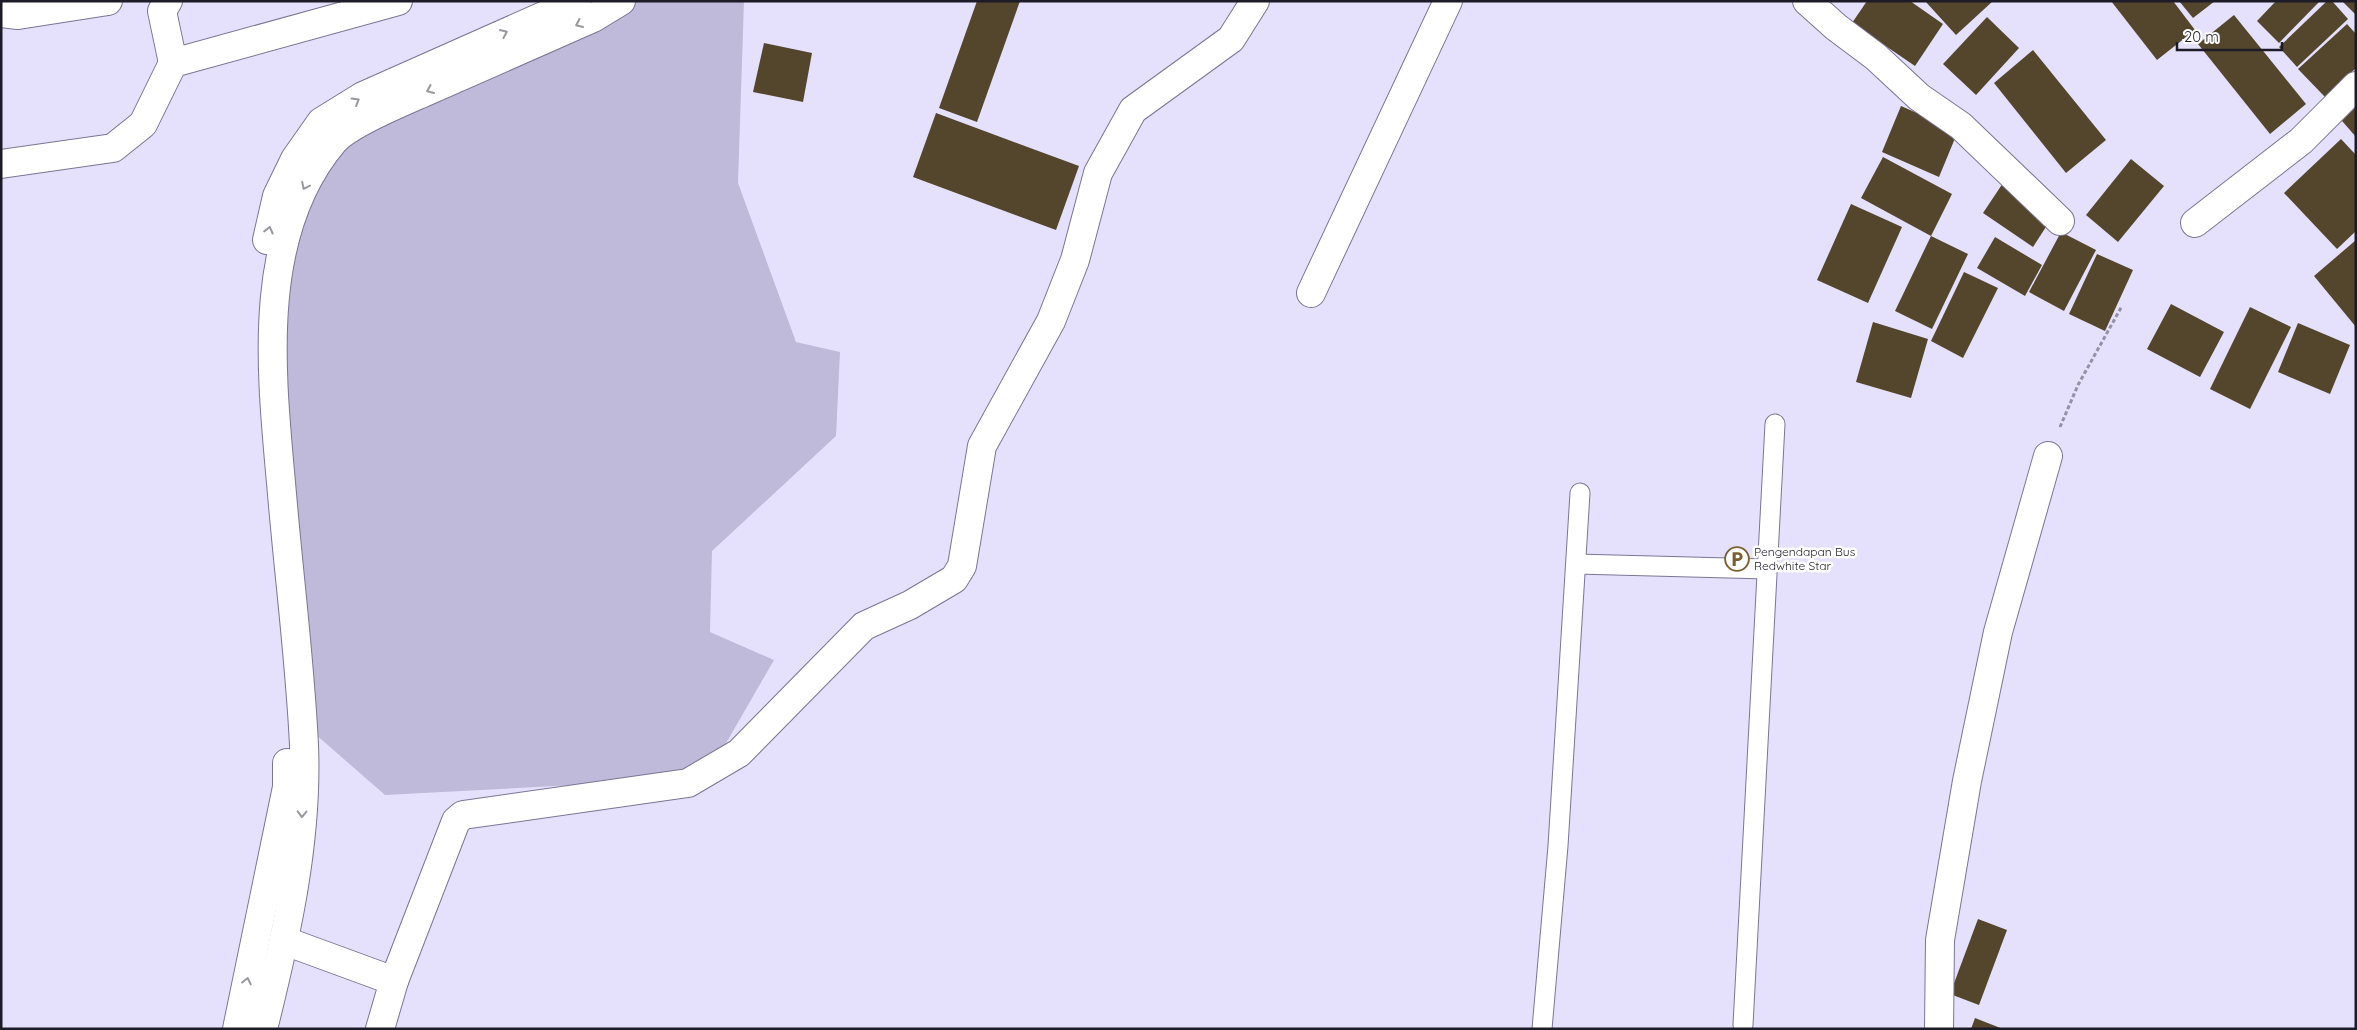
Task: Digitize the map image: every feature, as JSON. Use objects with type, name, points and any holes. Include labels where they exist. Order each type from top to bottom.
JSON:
[{"type":"street","points":[[1,13],[18,15],[108,1]]},
{"type":"street","points":[[173,63],[340,10],[398,1]]},
{"type":"street","points":[[237,1029],[287,787],[288,734],[259,396],[257,325],[260,265],[277,196],[295,159],[321,122],[363,96],[577,1]]},
{"type":"street","points":[[263,1029],[285,941],[302,822],[304,747],[275,408],[272,338],[276,279],[293,211],[311,175],[335,139],[377,114],[593,18],[622,1]]},
{"type":"street","points":[[380,1029],[394,981],[456,820],[463,814],[688,783],[739,752],[864,626],[910,605],[954,579],[962,566],[982,446],[1051,321],[1075,260],[1098,173],[1133,110],[1231,39],[1255,1]]},
{"type":"street","points":[[1311,293],[1448,1]]},
{"type":"street","points":[[1807,1],[1836,27],[1876,57],[1919,96],[1960,126],[2060,221]]},
{"type":"street","points":[[1,164],[113,148],[144,124],[173,63],[160,4]]},
{"type":"street","points":[[2194,224],[2301,141],[2356,86]]},
{"type":"street","points":[[1939,1029],[1940,940],[1966,781],[1998,632],[2048,456]]},
{"type":"street","points":[[285,941],[394,981]]},
{"type":"lane","points":[[1743,1025],[1775,424]]},
{"type":"lane","points":[[1542,1029],[1558,846],[1580,493]]},
{"type":"lane","points":[[1576,564],[1767,569]]},
{"type":"path","points":[[2048,456],[2078,385],[2122,306]]},
{"type":"shaded area","points":[[634,1],[744,1],[738,183],[796,342],[840,352],[836,436],[712,551],[710,632],[774,660],[706,778],[385,795],[314,733],[277,292],[324,163],[366,126]]},
{"type":"building","points":[[977,1],[1020,1],[977,122],[939,108]]},
{"type":"building","points":[[1867,1],[1910,1],[1943,24],[1915,66],[1852,23]]},
{"type":"building","points":[[1925,1],[1993,1],[1956,35]]},
{"type":"building","points":[[2111,1],[2173,1],[2195,30],[2157,60]]},
{"type":"building","points":[[2179,1],[2215,1],[2193,18]]},
{"type":"building","points":[[2276,1],[2320,1],[2279,43],[2257,21]]},
{"type":"building","points":[[2327,1],[2332,1],[2348,19],[2297,67],[2279,47]]},
{"type":"building","points":[[2342,1],[2356,1],[2356,15]]},
{"type":"building","points":[[2234,15],[2306,104],[2270,134],[2198,44]]},
{"type":"building","points":[[1987,17],[2019,48],[1976,95],[1943,64]]},
{"type":"building","points":[[2347,24],[2356,34],[2356,68],[2325,97],[2298,69]]},
{"type":"building","points":[[764,43],[812,53],[803,102],[753,92]]},
{"type":"building","points":[[2033,50],[2106,140],[2066,173],[1994,83]]},
{"type":"building","points":[[2356,96],[2356,137],[2336,114]]},
{"type":"building","points":[[1901,106],[1958,131],[1939,177],[1882,152]]},
{"type":"building","points":[[936,113],[1079,166],[1056,230],[913,177]]},
{"type":"building","points":[[2341,139],[2356,155],[2356,231],[2337,249],[2284,193]]},
{"type":"building","points":[[1883,157],[1952,194],[1931,236],[1861,198]]},
{"type":"building","points":[[2131,159],[2164,186],[2118,242],[2086,215]]},
{"type":"building","points":[[2003,183],[2053,216],[2033,247],[1983,213]]},
{"type":"building","points":[[1851,204],[1902,227],[1868,303],[1817,280]]},
{"type":"building","points":[[2061,232],[2096,250],[2064,311],[2029,292]]},
{"type":"building","points":[[1931,236],[1968,254],[1932,329],[1895,311]]},
{"type":"building","points":[[1995,237],[2042,265],[2025,296],[1977,268]]},
{"type":"building","points":[[2356,240],[2356,327],[2314,276]]},
{"type":"building","points":[[2097,254],[2133,270],[2105,331],[2069,314]]},
{"type":"building","points":[[1964,272],[1998,288],[1963,358],[1931,341]]},
{"type":"building","points":[[2171,304],[2224,332],[2200,377],[2147,349]]},
{"type":"building","points":[[2250,307],[2291,327],[2250,409],[2210,389]]},
{"type":"building","points":[[1873,322],[1928,339],[1911,398],[1856,382]]},
{"type":"building","points":[[2298,323],[2350,345],[2330,394],[2278,372]]},
{"type":"building","points":[[1978,919],[2007,930],[1979,1005],[1950,994]]},
{"type":"building","points":[[1975,1018],[2003,1029],[1971,1029]]},
{"type":"place","name":"Pengendapan Bus Redwhite Star","points":[[1737,559]]}]
